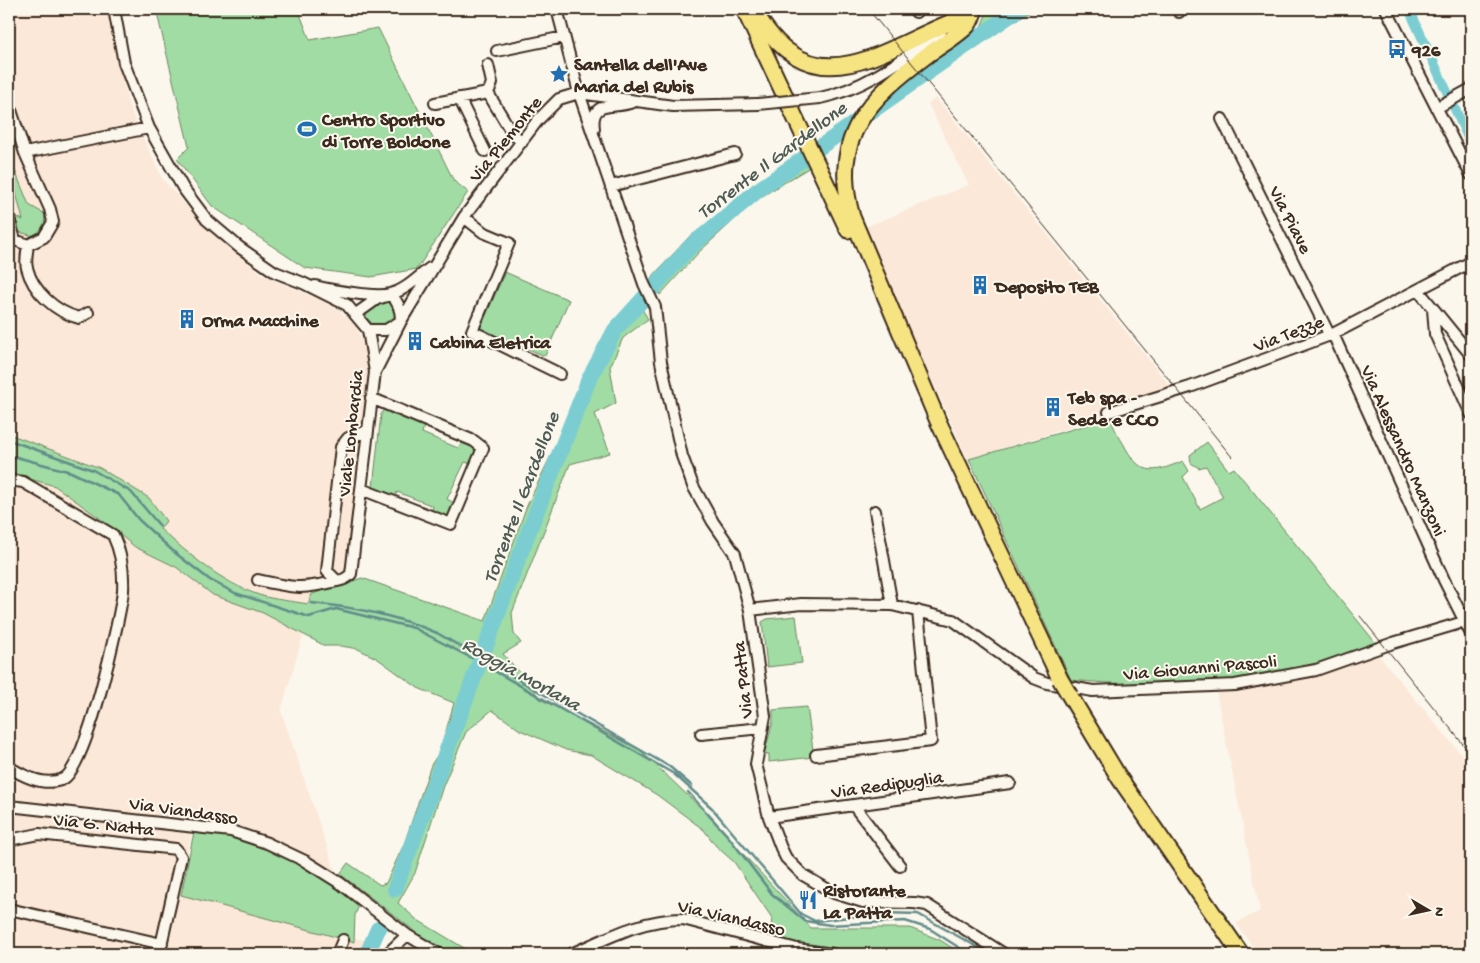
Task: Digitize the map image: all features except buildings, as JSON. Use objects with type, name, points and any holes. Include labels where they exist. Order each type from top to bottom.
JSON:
[{"type":"highway","points":[[744,9],[938,421],[1067,688],[1120,779],[1241,954]]},
{"type":"highway","points":[[754,9],[766,31],[778,45],[792,55],[822,65],[840,66],[880,56],[904,46],[932,29],[962,18]]},
{"type":"highway","points":[[938,421],[852,217],[846,178],[852,140],[866,110],[890,84],[968,25],[974,9]]},
{"type":"street","name":"Viale Lombardia","points":[[114,9],[124,63],[149,128],[183,188],[207,220],[238,247],[275,272],[303,282],[347,305],[368,330],[375,372],[352,569],[347,578],[337,581]]},
{"type":"street","name":"Via Patta","points":[[557,9],[579,93],[595,142],[644,284],[655,307],[661,362],[682,456],[693,486],[713,522],[735,554],[750,610],[763,692],[765,716],[756,764],[769,817],[786,858],[803,875],[834,893],[863,902],[914,903],[932,907],[1004,954]]},
{"type":"street","points":[[579,93],[633,102],[673,106],[758,104],[820,98],[849,90],[876,78],[974,9]]},
{"type":"street","points":[[1386,9],[1471,174]]},
{"type":"street","points":[[497,51],[564,37]]},
{"type":"street","points":[[488,65],[492,84],[488,93]]},
{"type":"street","points":[[1438,107],[1471,89]]},
{"type":"street","points":[[435,103],[488,93]]},
{"type":"street","points":[[488,93],[512,133],[522,142]]},
{"type":"street","name":"Via Piemonte","points":[[375,372],[401,321],[464,217],[551,106],[568,95],[579,93]]},
{"type":"street","points":[[460,98],[485,151]]},
{"type":"street","points":[[595,142],[593,123],[596,110],[604,106],[619,107],[633,102]]},
{"type":"street","points":[[9,104],[25,153],[50,209],[53,222],[44,237],[28,244],[15,240],[9,218]]},
{"type":"street","name":"Via Piave","points":[[1222,118],[1331,335]]},
{"type":"street","points":[[25,153],[149,128]]},
{"type":"street","points":[[611,186],[735,154]]},
{"type":"street","points":[[464,217],[483,232],[509,243],[472,330],[560,374]]},
{"type":"street","points":[[28,244],[27,268],[37,290],[68,315],[79,318],[88,313]]},
{"type":"street","name":"Via Tezze","points":[[1109,412],[1190,387],[1331,335],[1471,262]]},
{"type":"street","name":"Via Piemonte","points":[[356,314],[377,299],[390,295],[410,284],[434,264]]},
{"type":"street","points":[[303,282],[348,292],[390,295],[399,305],[401,321],[386,330],[368,330]]},
{"type":"street","points":[[1418,290],[1471,355]]},
{"type":"street","points":[[1433,309],[1434,334],[1471,414]]},
{"type":"street","name":"Via Alessandro Manzoni","points":[[1331,335],[1467,618],[1471,634]]},
{"type":"street","points":[[360,489],[451,524],[483,448],[474,441],[371,398]]},
{"type":"street","points":[[258,580],[290,587],[312,588],[337,581],[327,571],[341,447],[348,438],[367,431]]},
{"type":"street","points":[[9,480],[23,482],[113,535],[119,549],[123,590],[94,714],[73,770],[63,779],[43,781],[24,776],[9,767]]},
{"type":"street","points":[[875,511],[892,605]]},
{"type":"street","name":"Via Giovanni Pascoli","points":[[750,610],[801,604],[892,605],[918,611],[953,620],[1034,678],[1067,688],[1093,691],[1235,685],[1274,679],[1316,670],[1467,618]]},
{"type":"street","points":[[816,755],[932,741],[918,611]]},
{"type":"street","points":[[701,734],[762,728]]},
{"type":"street","name":"Via Redipuglia","points":[[769,817],[1010,783]]},
{"type":"street","name":"Via Viandasso","points":[[9,806],[231,831],[267,843],[305,861],[340,883],[407,935],[439,954]]},
{"type":"street","points":[[854,806],[900,866]]},
{"type":"street","name":"Via G. Natta","points":[[9,840],[38,834],[176,849],[181,857],[160,949]]},
{"type":"street","points":[[9,909],[160,949]]},
{"type":"street","name":"Via Viandasso","points":[[571,954],[650,921],[670,919],[683,919],[797,949],[833,954]]},
{"type":"street","points":[[387,954],[407,935]]},
{"type":"street","points":[[337,954],[343,940]]},
{"type":"shaded area","points":[[9,9],[107,9],[129,107],[162,178],[202,224],[263,275],[321,300],[339,310],[356,326],[365,350],[368,373],[345,584],[309,604],[259,595],[220,576],[194,559],[160,529],[100,468],[9,434]]},
{"type":"shaded area","name":"Deposito TEB","points":[[936,98],[1171,387],[1105,407],[1107,416],[968,459],[863,228],[969,185],[928,104]]},
{"type":"shaded area","points":[[9,473],[55,486],[135,547],[176,567],[213,595],[263,613],[303,635],[281,711],[341,888],[267,851],[192,831],[179,895],[368,941],[363,954],[9,954]]},
{"type":"shaded area","points":[[1365,648],[1381,658],[1471,766],[1471,954],[1258,954],[1236,923],[1260,911],[1214,681],[1273,674]]},
{"type":"green space","name":"Centro Sportivo di Torre Boldone","points":[[156,9],[298,9],[310,40],[378,28],[454,181],[468,192],[417,269],[371,277],[305,268],[212,206],[177,159],[189,147]]},
{"type":"green space","points":[[992,9],[1033,9],[932,76],[926,68],[981,27],[987,12]]},
{"type":"green space","points":[[803,153],[810,167],[756,200],[699,252],[660,295],[651,278],[688,238]]},
{"type":"green space","points":[[9,156],[29,205],[45,214],[44,227],[34,236],[19,232],[15,216],[23,220],[9,166]]},
{"type":"green space","points":[[505,272],[569,300],[545,356],[480,329]]},
{"type":"green space","points":[[389,298],[397,313],[396,319],[387,325],[373,325],[366,317],[367,311]]},
{"type":"green space","points":[[636,299],[648,319],[623,338],[610,367],[616,403],[595,414],[610,453],[570,464],[512,613],[514,634],[521,643],[503,654],[526,679],[540,699],[640,750],[702,809],[811,928],[910,928],[940,940],[962,954],[801,954],[760,937],[761,928],[771,927],[772,918],[734,862],[716,846],[704,830],[657,795],[591,755],[566,750],[520,730],[492,710],[466,732],[443,786],[415,873],[398,903],[416,919],[474,954],[453,954],[433,945],[340,874],[348,863],[380,885],[386,883],[404,844],[431,765],[440,751],[454,703],[418,688],[378,659],[358,649],[325,646],[263,613],[213,595],[176,567],[135,547],[55,486],[9,473],[9,434],[100,468],[149,498],[166,521],[160,529],[194,558],[232,583],[259,595],[308,604],[312,594],[362,578],[485,621],[526,508],[606,339]]},
{"type":"green space","points":[[384,409],[424,426],[422,433],[458,448],[462,443],[474,448],[476,452],[471,464],[465,462],[447,499],[454,503],[448,519],[431,512],[433,506],[397,492],[395,497],[373,487],[381,414]]},
{"type":"green space","points":[[1111,418],[1129,454],[1141,467],[1155,470],[1183,461],[1189,471],[1183,477],[1200,509],[1223,497],[1206,466],[1199,468],[1191,463],[1190,455],[1207,442],[1229,471],[1234,468],[1375,642],[1362,650],[1305,666],[1239,679],[1171,684],[1104,683],[1071,680],[969,459]]},
{"type":"green space","points":[[796,616],[802,663],[767,667],[762,622],[767,619]]},
{"type":"green space","points":[[807,707],[814,757],[769,762],[769,754],[764,755],[773,721],[773,710]]},
{"type":"green space","points":[[195,827],[255,842],[296,859],[360,903],[355,915],[354,942],[181,895]]},
{"type":"waterway","name":"Torrente Il Gardellone","points":[[395,889],[528,533],[589,379],[615,330],[690,247],[758,190],[1019,9]]},
{"type":"waterway","points":[[1409,9],[1471,144]]},
{"type":"waterway","points":[[9,440],[93,470],[131,492],[160,526]]},
{"type":"waterway","name":"Roggia Morlana","points":[[9,455],[71,472],[119,495],[139,520],[174,552],[210,580],[235,593],[309,617],[336,609],[414,628],[479,662],[674,774],[712,808],[801,914],[815,921],[884,913],[918,914],[990,954]]},
{"type":"waterway","points":[[311,603],[376,613],[437,633],[670,767],[692,786]]},
{"type":"waterway","points":[[688,792],[728,836],[772,894],[805,921],[830,925],[905,921],[930,929],[969,954]]},
{"type":"waterway","name":"Torrente Il Gardellone","points":[[367,954],[378,929]]},
{"type":"tram line","points":[[868,9],[1232,457]]},
{"type":"tram line","points":[[1360,616],[1471,754]]},
{"type":"place","name":"926","points":[[1397,49]]},
{"type":"place","name":"Santella dell'Ave Maria del Rubis","points":[[559,74]]},
{"type":"place","name":"Centro Sportivo di Torre Boldone","points":[[307,129]]},
{"type":"place","name":"Deposito TEB","points":[[980,285]]},
{"type":"place","name":"Orma Macchine","points":[[187,319]]},
{"type":"place","name":"Cabina Eletrica","points":[[415,341]]},
{"type":"place","name":"Teb spa - Sede e CCO","points":[[1053,407]]},
{"type":"place","name":"Ristorante La Patta","points":[[808,900]]}]
